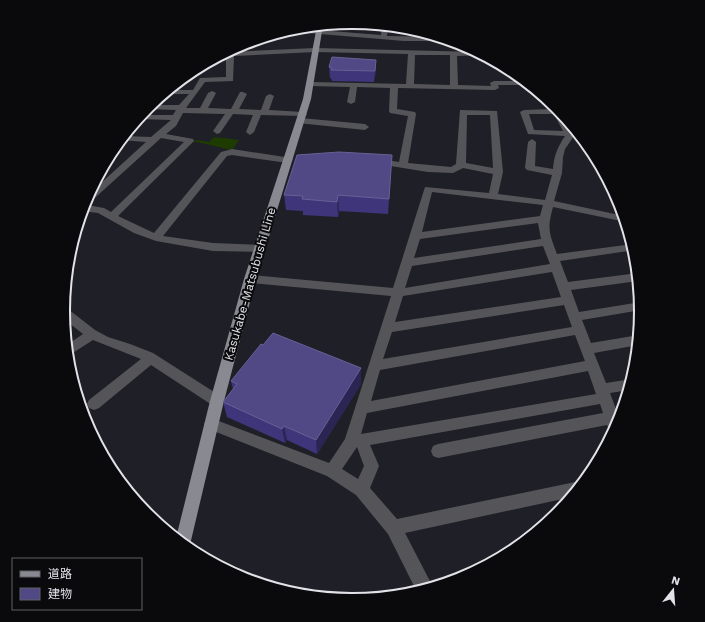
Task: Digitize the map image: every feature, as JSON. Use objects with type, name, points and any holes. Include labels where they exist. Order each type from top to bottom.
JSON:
[{"type":"main road","name":"Kasukabe-Matsubushi Line","points":[[185,537],[211,424],[250,279],[289,164],[302,118],[310,84],[319,31]]},
{"type":"street","points":[[328,30],[368,36],[405,36],[425,39]]},
{"type":"street","points":[[384,31],[384,36]]},
{"type":"street","points":[[368,36],[405,36]]},
{"type":"street","points":[[404,51],[405,36]]},
{"type":"street","points":[[448,46],[454,88]]},
{"type":"street","points":[[238,53],[315,50],[404,51],[468,54]]},
{"type":"street","points":[[410,87],[412,52]]},
{"type":"street","points":[[97,191],[156,137],[173,124],[179,112],[203,80],[230,79],[227,59]]},
{"type":"street","points":[[310,84],[465,89],[495,88],[494,83],[518,83]]},
{"type":"street","points":[[351,102],[354,85]]},
{"type":"street","points":[[394,86],[393,111],[412,114],[403,165]]},
{"type":"street","points":[[465,89],[466,98]]},
{"type":"street","points":[[175,92],[195,92]]},
{"type":"street","points":[[193,119],[202,111],[212,93]]},
{"type":"street","points":[[217,131],[233,111],[243,94]]},
{"type":"street","points":[[250,132],[270,96]]},
{"type":"street","points":[[157,108],[179,112]]},
{"type":"street","points":[[549,109],[524,112],[531,132],[568,129]]},
{"type":"street","points":[[149,116],[202,111],[261,112],[365,126]]},
{"type":"street","points":[[456,178],[463,112],[494,113],[498,172],[493,196]]},
{"type":"street","points":[[570,131],[570,136],[561,149],[558,157],[558,173],[543,224],[547,242],[613,420]]},
{"type":"street","points":[[112,216],[190,140],[156,137],[130,138]]},
{"type":"street","points":[[532,142],[530,168],[558,173]]},
{"type":"street","points":[[156,238],[224,154],[232,152],[289,164]]},
{"type":"street","points":[[362,162],[370,161],[428,169],[456,178],[493,196],[549,204],[598,208],[618,216]]},
{"type":"street","points":[[332,471],[356,441],[362,408],[416,236],[428,189],[456,178],[498,172]]},
{"type":"street","points":[[90,209],[100,210],[138,231],[156,238],[213,246],[259,249]]},
{"type":"street","points":[[416,236],[544,219]]},
{"type":"street","points":[[407,263],[547,242]]},
{"type":"street","points":[[250,279],[398,293],[627,248]]},
{"type":"street","points":[[564,287],[632,278]]},
{"type":"street","points":[[387,328],[569,300]]},
{"type":"street","points":[[575,318],[634,307]]},
{"type":"street","points":[[70,317],[92,334],[150,358],[217,401]]},
{"type":"street","points":[[375,366],[580,330]]},
{"type":"street","points":[[73,347],[92,334]]},
{"type":"street","points":[[586,349],[633,341]]},
{"type":"street","points":[[94,404],[150,358]]},
{"type":"street","points":[[362,408],[592,365]]},
{"type":"street","points":[[356,441],[602,394],[624,386]]},
{"type":"street","points":[[211,424],[332,471],[361,490],[394,528],[422,584]]},
{"type":"street","points":[[438,452],[611,424]]},
{"type":"street","points":[[356,441],[372,466],[361,490]]},
{"type":"street","points":[[394,528],[570,490]]},
{"type":"green space","points":[[214,137],[239,140],[232,150],[192,142],[197,140],[209,142]]},
{"type":"building","points":[[332,57],[376,60],[375,71],[331,70],[332,68],[329,67]]},
{"type":"building","points":[[339,152],[392,155],[389,199],[338,195],[337,202],[302,199],[303,196],[284,195],[297,155]]},
{"type":"building","points":[[273,333],[361,368],[316,440],[284,426],[282,429],[223,402],[237,384],[231,381],[261,344],[263,345]]}]
